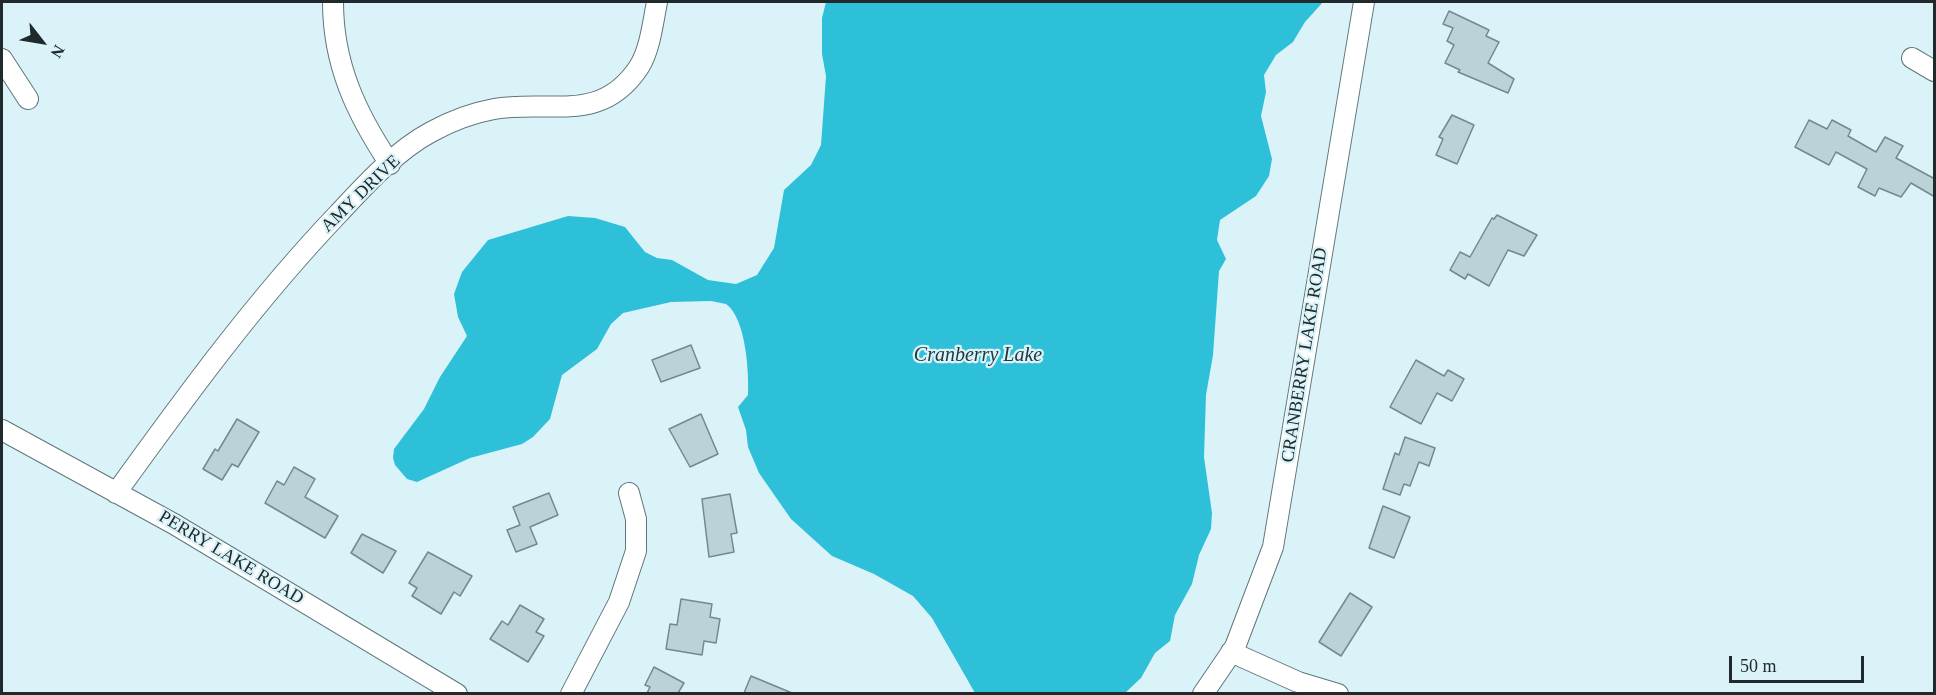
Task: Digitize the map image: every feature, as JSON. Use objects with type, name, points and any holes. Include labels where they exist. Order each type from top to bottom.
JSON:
[{"type":"street","points":[[333,2],[337,56],[347,86],[365,126],[390,164]]},
{"type":"street","name":"AMY DRIVE","points":[[116,493],[190,390],[259,302],[375,176],[428,133],[458,119],[496,109],[575,106],[607,99],[640,65],[657,2]]},
{"type":"street","name":"CRANBERRY LAKE ROAD","points":[[1203,693],[1232,652],[1273,547],[1364,2]]},
{"type":"street","points":[[1912,58],[1935,71]]},
{"type":"street","points":[[2,59],[28,99]]},
{"type":"street","name":"PERRY LAKE ROAD","points":[[2,430],[68,464],[174,524],[457,693]]},
{"type":"street","points":[[571,693],[619,602],[636,551],[636,519],[629,493]]},
{"type":"street","points":[[1232,652],[1298,682],[1338,693]]},
{"type":"water","name":"Cranberry Lake","points":[[826,2],[1323,2],[1305,22],[1293,42],[1276,55],[1264,75],[1266,92],[1261,116],[1272,159],[1269,176],[1256,196],[1220,220],[1217,240],[1226,259],[1219,271],[1213,355],[1206,395],[1204,457],[1212,513],[1211,529],[1199,555],[1192,584],[1175,615],[1170,641],[1155,653],[1141,678],[1125,693],[975,693],[932,618],[913,596],[874,574],[832,556],[791,519],[759,473],[748,447],[746,430],[738,407],[748,395],[745,346],[738,321],[726,304],[711,301],[671,302],[623,313],[611,324],[597,349],[562,375],[550,419],[533,437],[522,444],[470,458],[417,482],[407,479],[395,465],[394,449],[424,409],[440,377],[467,336],[458,317],[454,294],[462,272],[488,240],[568,216],[595,218],[625,227],[645,252],[657,258],[672,260],[708,280],[736,284],[757,275],[774,248],[784,190],[811,165],[821,145],[826,76],[822,54],[822,18]]},
{"type":"building","points":[[1449,11],[1489,30],[1486,36],[1499,42],[1488,63],[1514,79],[1508,93],[1458,72],[1460,70],[1445,63],[1454,45],[1447,41],[1453,28],[1443,24]]},
{"type":"building","points":[[1452,115],[1474,125],[1457,164],[1436,155],[1443,139],[1439,137]]},
{"type":"building","points":[[1809,120],[1827,129],[1832,120],[1851,130],[1848,136],[1876,152],[1885,137],[1903,146],[1896,158],[1935,179],[1935,197],[1911,183],[1901,197],[1879,188],[1875,196],[1858,187],[1867,169],[1836,152],[1829,165],[1795,147]]},
{"type":"building","points":[[1497,215],[1537,235],[1524,256],[1508,250],[1489,286],[1468,274],[1465,279],[1450,270],[1460,252],[1470,257],[1492,218],[1494,219]]},
{"type":"building","points":[[691,345],[700,368],[661,382],[652,360]]},
{"type":"building","points":[[1416,360],[1444,376],[1448,370],[1464,379],[1452,401],[1437,393],[1421,424],[1390,407]]},
{"type":"building","points":[[701,414],[718,454],[690,467],[669,429]]},
{"type":"building","points":[[237,419],[259,432],[238,467],[232,464],[222,480],[203,469],[215,449],[218,451]]},
{"type":"building","points":[[1405,437],[1435,448],[1429,466],[1419,462],[1410,486],[1404,484],[1400,495],[1383,489],[1395,453],[1399,455]]},
{"type":"building","points":[[294,467],[315,479],[305,497],[338,516],[325,538],[265,503],[277,481],[284,485]]},
{"type":"building","points":[[549,493],[558,515],[530,527],[537,544],[516,552],[507,530],[520,525],[513,507]]},
{"type":"building","points":[[730,494],[737,533],[731,534],[734,552],[709,557],[702,499]]},
{"type":"building","points":[[1383,506],[1410,517],[1394,558],[1369,548]]},
{"type":"building","points":[[362,534],[396,551],[383,573],[351,553]]},
{"type":"building","points":[[428,552],[472,576],[460,596],[454,592],[441,614],[412,596],[417,588],[409,583]]},
{"type":"building","points":[[1350,593],[1372,607],[1341,656],[1319,642]]},
{"type":"building","points":[[681,599],[712,604],[710,617],[720,619],[716,643],[704,641],[702,655],[666,649],[670,624],[677,625]]},
{"type":"building","points":[[520,605],[544,619],[536,632],[544,636],[528,662],[490,639],[502,621],[508,625]]},
{"type":"building","points":[[654,667],[684,683],[678,693],[647,693],[650,687],[645,685]]},
{"type":"building","points":[[751,676],[792,693],[744,693]]}]
